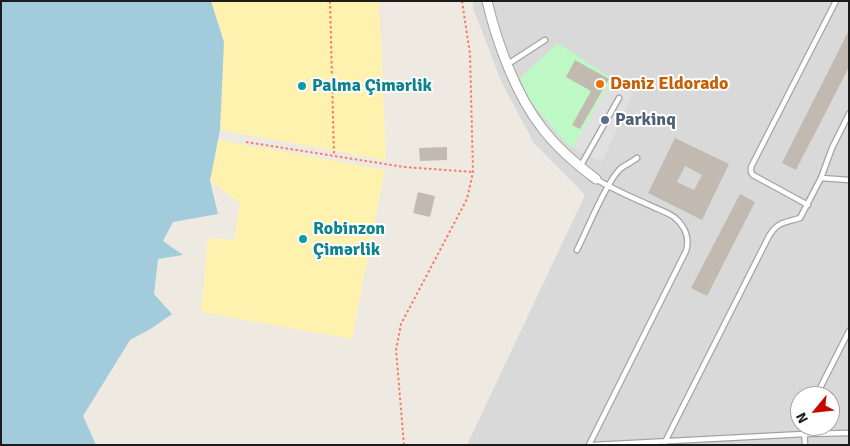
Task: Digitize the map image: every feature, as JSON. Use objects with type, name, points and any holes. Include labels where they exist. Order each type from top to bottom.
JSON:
[{"type":"street","points":[[488,1],[508,64],[533,116],[556,145],[580,167],[596,178]]},
{"type":"lane","points":[[808,205],[753,175],[751,167],[836,1]]},
{"type":"lane","points":[[508,64],[545,40]]},
{"type":"lane","points":[[580,167],[619,98]]},
{"type":"lane","points":[[665,442],[769,236],[778,225],[800,218],[821,178],[832,148],[849,114]]},
{"type":"lane","points":[[577,250],[608,187],[621,168],[637,158]]},
{"type":"lane","points":[[589,445],[686,252],[688,244],[684,229],[672,216],[608,187],[596,178]]},
{"type":"lane","points":[[821,178],[849,180]]},
{"type":"lane","points":[[821,386],[849,331]]},
{"type":"lane","points":[[594,445],[790,435]]},
{"type":"path","points":[[330,1],[334,156]]},
{"type":"path","points":[[404,445],[396,350],[401,324],[467,199],[472,172],[470,54],[462,1]]},
{"type":"path","points":[[246,142],[404,167],[472,172]]},
{"type":"shaded area","points":[[473,1],[849,1],[849,445],[467,445],[585,195],[534,143],[502,83],[473,8]]},
{"type":"shaded area","name":"Parkinq","points":[[612,79],[633,93],[602,162],[573,148]]},
{"type":"sand","name":"Palma Çimərlik","points":[[211,1],[379,1],[386,160],[220,130],[224,42]]},
{"type":"sand","name":"Robinzon Çimərlik","points":[[218,140],[385,170],[352,339],[201,312],[208,238],[234,240],[240,203],[210,181]]},
{"type":"green space","points":[[558,43],[612,79],[573,148],[566,143],[530,101],[520,78]]},
{"type":"water","points":[[1,1],[211,1],[224,42],[220,130],[210,181],[218,214],[173,222],[163,241],[183,255],[158,259],[154,294],[172,314],[130,340],[83,416],[96,445],[1,445]]},
{"type":"building","points":[[849,30],[849,67],[796,170],[782,163]]},
{"type":"building","points":[[575,60],[609,79],[580,129],[572,125],[591,91],[566,77]]},
{"type":"building","points":[[675,138],[729,164],[702,220],[648,193]],"holes":[[[685,166],[702,175],[694,190],[677,182]]]},
{"type":"building","points":[[447,147],[447,160],[420,161],[419,148]]},
{"type":"building","points":[[418,192],[435,196],[430,217],[413,213]]},
{"type":"building","points":[[740,194],[755,202],[707,296],[691,288]]},
{"type":"place","name":"Dəniz Eldorado","points":[[600,84]]},
{"type":"place","name":"Palma Çimərlik","points":[[302,86]]},
{"type":"place","name":"Parkinq","points":[[605,120]]},
{"type":"place","name":"Robinzon Çimərlik","points":[[303,239]]}]
